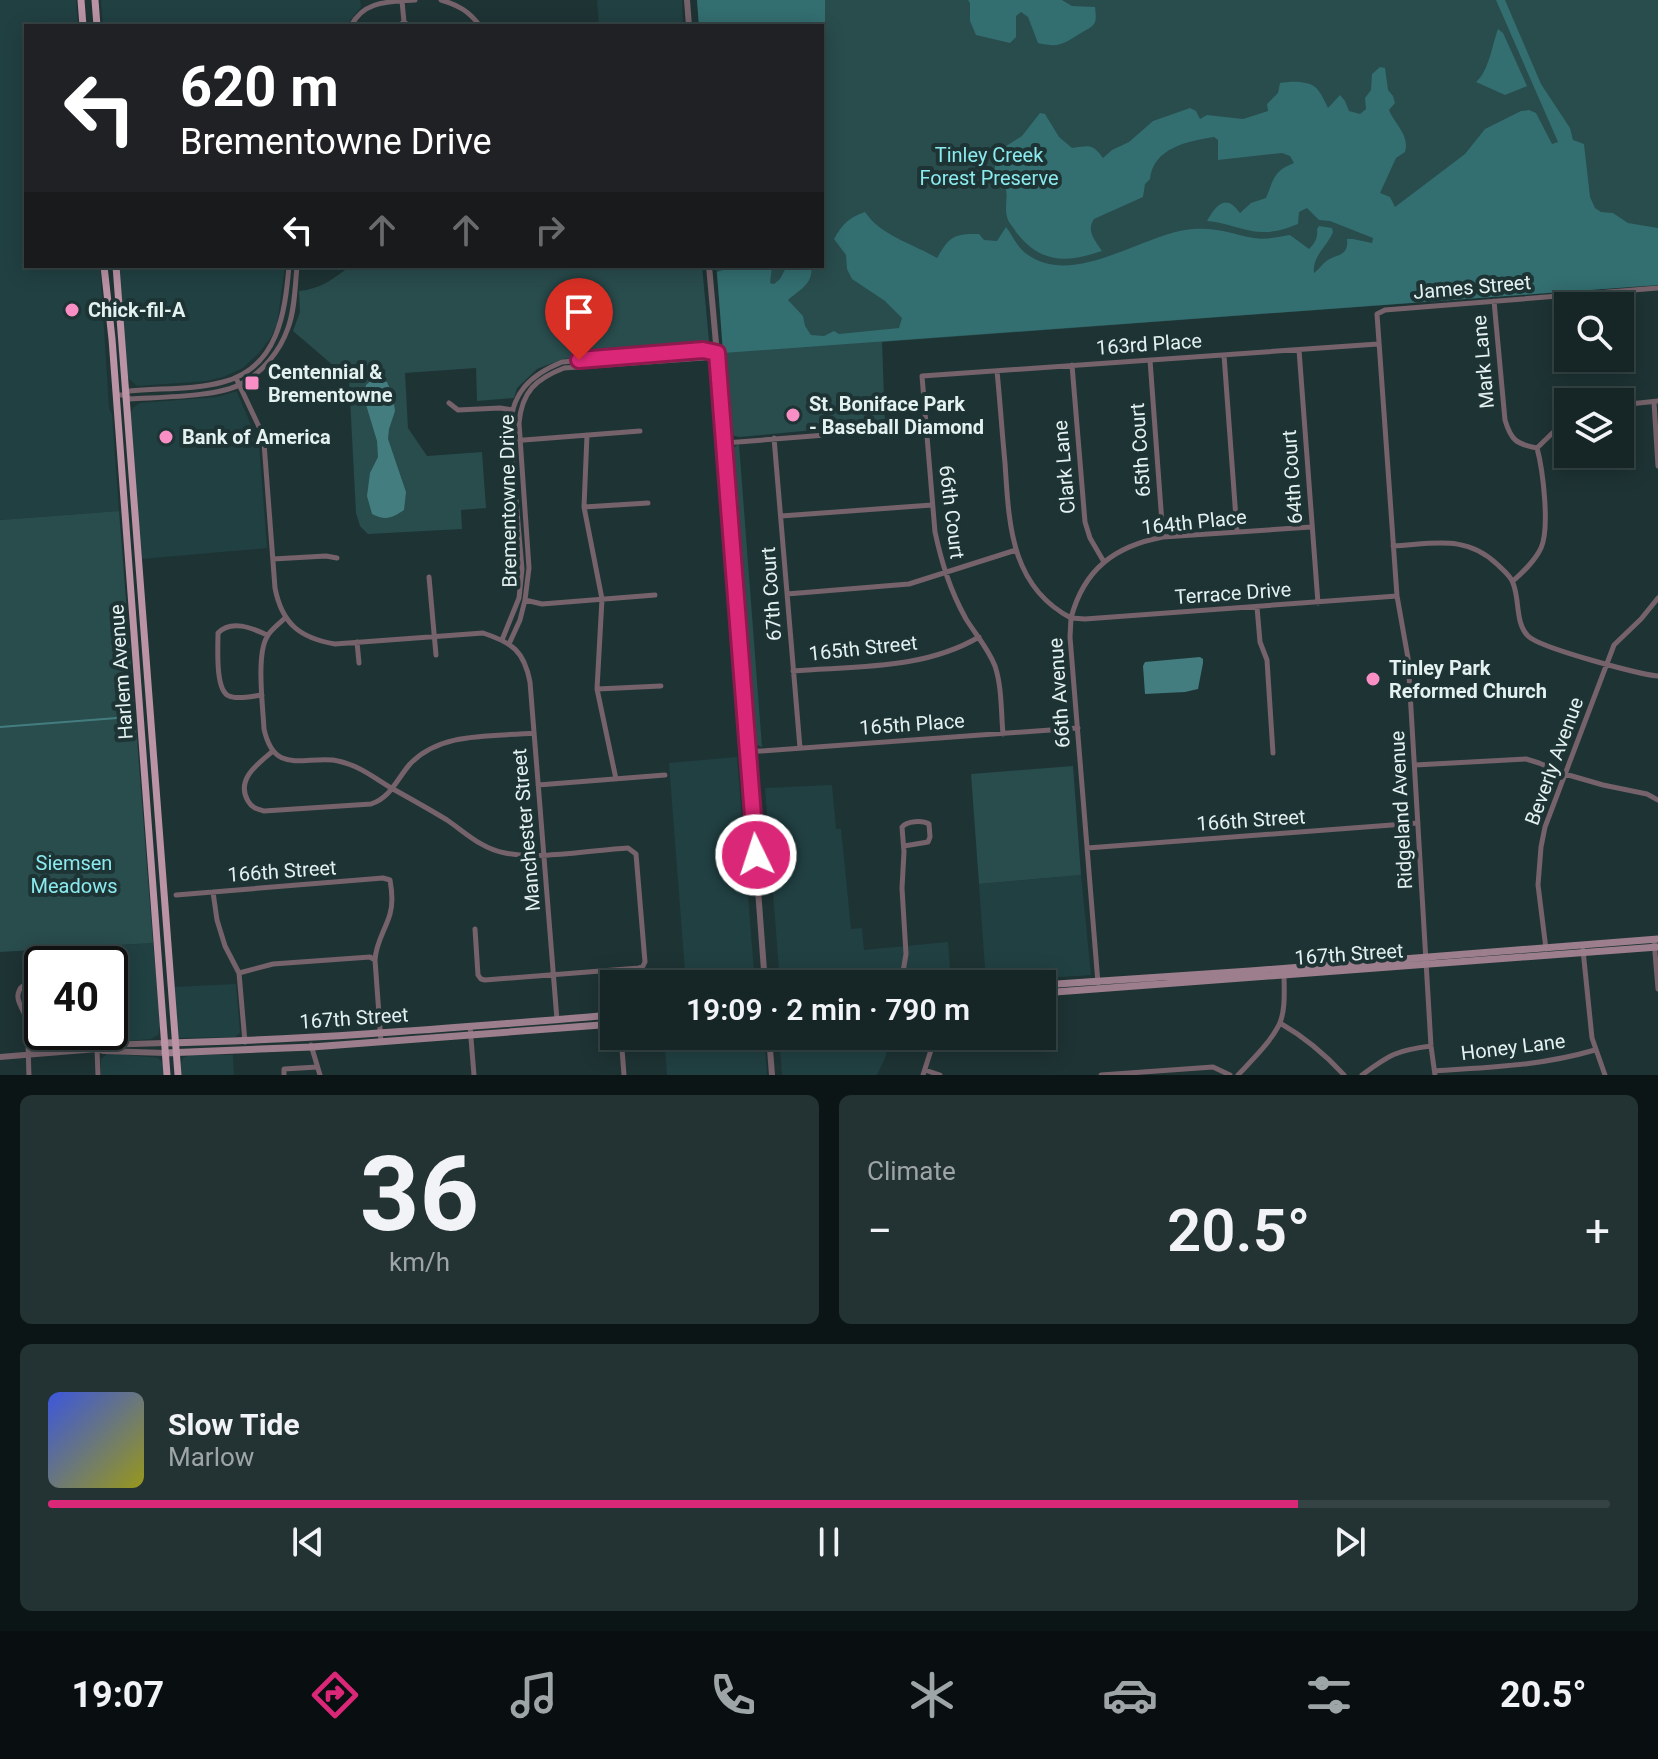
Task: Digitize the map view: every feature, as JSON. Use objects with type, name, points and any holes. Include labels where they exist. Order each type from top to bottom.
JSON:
[{"type":"main road","points":[[81,0],[83,24]]},
{"type":"main road","points":[[95,0],[97,24]]},
{"type":"main road","name":"Harlem Avenue","points":[[104,268],[167,1075]]},
{"type":"main road","name":"Harlem Avenue","points":[[116,268],[178,1075]]},
{"type":"main road","name":"167th Street","points":[[1056,985],[1284,972],[1656,943]]},
{"type":"main road","name":"167th Street","points":[[1056,991],[1098,985]]},
{"type":"main road","name":"167th Street","points":[[164,1043],[312,1047],[600,1016]]},
{"type":"main road","name":"167th Street","points":[[470,1030],[600,1025]]},
{"type":"main road","name":"167th Street","points":[[165,1053],[309,1037],[381,1038]]},
{"type":"street","points":[[352,24],[355,18],[373,5],[415,0]]},
{"type":"street","points":[[441,0],[454,3],[471,13],[479,24]]},
{"type":"street","points":[[687,0],[689,24]]},
{"type":"street","points":[[402,1],[404,24]]},
{"type":"street","points":[[126,395],[129,391],[221,383],[236,378],[258,364],[271,345],[284,312],[289,268]]},
{"type":"street","points":[[116,395],[126,395],[130,399],[212,392],[240,386],[274,356],[283,341],[292,312],[297,268]]},
{"type":"street","points":[[709,268],[764,970]]},
{"type":"street","name":"James Street","points":[[1385,310],[1658,288]]},
{"type":"street","name":"Mark Lane","points":[[1494,301],[1505,420],[1509,434],[1524,446],[1537,448]]},
{"type":"street","name":"Ridgeland Avenue","points":[[1385,310],[1377,314],[1378,344],[1397,596],[1408,658],[1435,1073]]},
{"type":"street","name":"163rd Place","points":[[922,376],[1378,344]]},
{"type":"street","name":"64th Court","points":[[1299,350],[1318,603]]},
{"type":"street","name":"Brementowne Drive","points":[[509,644],[520,620],[522,599],[510,424],[520,392],[543,370],[562,362],[704,358],[717,353]]},
{"type":"street","points":[[1224,355],[1237,532]]},
{"type":"street","name":"65th Court","points":[[1150,360],[1163,537]]},
{"type":"street","name":"Brementowne Drive","points":[[502,640],[522,599],[529,568],[519,416],[524,399],[534,385],[545,376],[580,363]]},
{"type":"street","name":"Clark Lane","points":[[1072,365],[1085,522],[1104,562]]},
{"type":"street","name":"66th Avenue","points":[[997,371],[1009,517],[1016,550],[1035,588],[1054,608],[1071,618],[1098,985]]},
{"type":"street","name":"66th Court","points":[[922,376],[935,532],[945,574],[996,670],[1003,734]]},
{"type":"street","points":[[236,378],[264,443],[278,605],[285,618],[301,634],[316,641],[335,644],[483,633],[502,640]]},
{"type":"street","points":[[1634,403],[1656,401],[1658,466]]},
{"type":"street","points":[[449,403],[458,410],[513,410]]},
{"type":"street","points":[[725,443],[927,427]]},
{"type":"street","points":[[511,441],[640,431]]},
{"type":"street","points":[[1513,581],[1528,568],[1542,547],[1546,527],[1541,461],[1537,448],[1554,432]]},
{"type":"street","points":[[587,435],[584,507],[602,599],[597,689],[616,779]]},
{"type":"street","name":"67th Court","points":[[774,438],[800,748]]},
{"type":"street","points":[[584,507],[648,503]]},
{"type":"street","points":[[781,516],[932,505]]},
{"type":"street","name":"164th Place","points":[[1071,618],[1077,596],[1088,579],[1122,549],[1142,541],[1311,527]]},
{"type":"street","points":[[519,542],[527,541]]},
{"type":"street","points":[[1393,546],[1461,543],[1475,547],[1489,556],[1513,581],[1527,636],[1540,644],[1658,676]]},
{"type":"street","points":[[787,594],[909,584],[1016,550]]},
{"type":"street","points":[[273,559],[337,558]]},
{"type":"street","points":[[429,577],[436,655]]},
{"type":"street","points":[[522,599],[542,604],[655,595]]},
{"type":"street","name":"Terrace Drive","points":[[1071,618],[1397,596]]},
{"type":"street","name":"Beverly Avenue","points":[[1546,952],[1538,885],[1545,827],[1614,645],[1658,598]]},
{"type":"street","points":[[1257,607],[1260,642],[1267,660],[1273,753]]},
{"type":"street","points":[[285,618],[267,635],[262,648],[264,729],[273,751],[290,761],[341,761],[357,767],[424,805],[490,849],[518,855],[628,848],[636,854],[645,962],[639,968],[485,980],[478,975],[475,929]]},
{"type":"street","points":[[262,695],[230,698],[223,692],[219,679],[218,633],[223,627],[232,625],[267,635]]},
{"type":"street","name":"165th Street","points":[[793,671],[916,661],[979,637]]},
{"type":"street","name":"Manchester Street","points":[[502,640],[516,649],[526,664],[530,682],[558,1029]]},
{"type":"street","points":[[357,642],[359,663]]},
{"type":"street","points":[[597,689],[661,686]]},
{"type":"street","name":"165th Place","points":[[748,752],[1078,728]]},
{"type":"street","points":[[273,751],[248,774],[244,785],[247,799],[261,811],[371,804],[385,797],[424,752],[440,744],[460,739],[534,733]]},
{"type":"street","points":[[1415,765],[1526,759],[1565,774],[1647,794],[1658,800]]},
{"type":"street","points":[[538,785],[665,775]]},
{"type":"street","name":"166th Street","points":[[1087,848],[1418,823]]},
{"type":"street","points":[[903,970],[906,954],[902,888],[903,825],[929,824],[928,842],[904,846]]},
{"type":"street","name":"166th Street","points":[[176,895],[383,878],[390,880],[391,911],[375,949],[375,960]]},
{"type":"street","points":[[213,892],[225,946],[239,973],[245,1046]]},
{"type":"street","points":[[1656,943],[1658,989]]},
{"type":"street","points":[[1583,949],[1590,1028],[1605,1075]]},
{"type":"street","points":[[239,973],[273,964],[370,957],[375,960],[381,1038]]},
{"type":"street","points":[[1238,1075],[1260,1052],[1280,1023],[1285,999],[1284,972]]},
{"type":"street","points":[[24,987],[19,991],[19,1003],[24,1011]]},
{"type":"street","points":[[1280,1023],[1323,1052],[1344,1075]]},
{"type":"street","points":[[470,1030],[474,1075]]},
{"type":"street","points":[[309,1037],[320,1075]]},
{"type":"street","name":"167th Street","points":[[128,1044],[164,1043]]},
{"type":"street","name":"Honey Lane","points":[[1362,1075],[1388,1055],[1431,1046]]},
{"type":"street","points":[[28,1050],[29,1075]]},
{"type":"street","name":"167th Street","points":[[0,1057],[86,1050]]},
{"type":"street","points":[[97,1050],[98,1075]]},
{"type":"street","name":"167th Street","points":[[100,1050],[165,1053]]},
{"type":"street","points":[[622,1050],[624,1075]]},
{"type":"street","points":[[770,1050],[772,1075]]},
{"type":"street","points":[[930,1050],[924,1073],[940,1075]]},
{"type":"street","name":"Honey Lane","points":[[1435,1073],[1540,1063],[1595,1050]]},
{"type":"street","points":[[284,1075],[284,1069],[317,1067]]},
{"type":"street","points":[[1101,1075],[1213,1067],[1230,1075]]},
{"type":"shaded area","points":[[0,0],[76,0],[78,24],[24,24],[24,268],[100,268],[119,511],[0,520]]},
{"type":"shaded area","points":[[101,0],[360,0],[361,7],[348,24],[103,24]]},
{"type":"shaded area","points":[[597,0],[682,0],[683,24],[599,24]]},
{"type":"shaded area","points":[[697,0],[825,0],[824,37],[824,24],[699,24]]},
{"type":"shaded area","points":[[968,0],[1062,0],[1072,6],[1095,7],[1095,21],[1090,28],[1065,42],[1045,44],[1038,43],[1028,17],[1021,12],[1016,16],[1016,37],[1010,43],[976,35],[970,21]]},
{"type":"shaded area","points":[[1496,0],[1505,0],[1541,84],[1570,128],[1573,140],[1584,144],[1590,197],[1595,208],[1613,213],[1628,223],[1658,228],[1658,285],[723,353],[717,272],[726,268],[772,268],[770,283],[774,284],[786,268],[811,268],[808,282],[788,300],[803,316],[811,335],[899,328],[902,318],[885,301],[852,279],[847,269],[846,255],[834,239],[847,222],[865,212],[889,233],[937,258],[953,238],[979,234],[984,240],[997,241],[1006,227],[1024,252],[1043,262],[1063,265],[1107,257],[1193,229],[1217,230],[1258,239],[1290,235],[1309,249],[1316,240],[1319,226],[1332,228],[1333,232],[1315,262],[1314,273],[1328,260],[1344,252],[1347,239],[1372,243],[1373,238],[1330,221],[1319,220],[1307,208],[1299,212],[1298,224],[1274,231],[1251,231],[1207,221],[1222,204],[1230,204],[1240,213],[1251,203],[1266,198],[1276,176],[1294,163],[1290,156],[1282,153],[1218,160],[1218,140],[1214,137],[1193,141],[1165,153],[1145,184],[1143,197],[1094,219],[1091,231],[1102,251],[1066,259],[1045,255],[1025,242],[1009,222],[1005,186],[994,173],[1003,148],[1022,136],[1040,113],[1045,114],[1059,137],[1072,148],[1090,147],[1103,158],[1129,142],[1153,121],[1190,108],[1196,111],[1200,119],[1207,115],[1243,119],[1268,111],[1267,104],[1278,93],[1280,83],[1311,84],[1328,108],[1340,95],[1349,111],[1360,114],[1366,109],[1365,98],[1371,90],[1372,74],[1380,67],[1385,68],[1388,90],[1395,103],[1389,110],[1406,146],[1405,152],[1396,158],[1380,193],[1390,197],[1395,207],[1465,154],[1485,129],[1521,111],[1536,113],[1552,144],[1558,142]]},
{"type":"shaded area","points":[[1498,29],[1503,33],[1527,86],[1505,95],[1476,82],[1487,65]]},
{"type":"shaded area","points":[[119,268],[285,268],[277,324],[259,353],[243,368],[206,381],[137,386],[127,377]]},
{"type":"shaded area","points":[[374,378],[387,382],[393,396],[395,411],[388,439],[406,492],[404,510],[389,518],[372,514],[367,496],[370,473],[378,457],[377,441],[364,398],[366,385]]},
{"type":"shaded area","points":[[237,392],[259,444],[267,548],[141,559],[130,413],[140,403],[217,397]]},
{"type":"shaded area","points":[[1200,657],[1203,663],[1198,689],[1145,694],[1145,662]]},
{"type":"shaded area","points":[[737,757],[754,970],[685,970],[669,763]]},
{"type":"shaded area","points":[[832,785],[836,829],[841,829],[851,929],[862,928],[864,950],[948,942],[950,970],[779,970],[765,788]]},
{"type":"shaded area","points":[[1081,875],[1091,975],[1056,977],[1056,970],[985,970],[979,884]]},
{"type":"shaded area","points":[[153,943],[161,1022],[158,1035],[151,1039],[128,1041],[128,946],[106,946]]},
{"type":"shaded area","points":[[236,984],[240,1033],[235,1037],[178,1038],[174,987]]},
{"type":"shaded area","points":[[665,1050],[765,1050],[767,1075],[667,1075]]},
{"type":"shaded area","points":[[780,1050],[887,1050],[877,1075],[782,1075]]},
{"type":"shaded area","points":[[108,1053],[158,1058],[163,1063],[164,1075],[101,1075],[101,1059]]},
{"type":"shaded area","points":[[190,1055],[233,1055],[234,1075],[180,1075],[183,1058]]},
{"type":"green space","name":"Tinley Creek Forest Preserve","points":[[697,0],[1658,0],[1658,285],[882,342],[885,423],[734,436],[731,431],[716,268],[824,268],[824,24],[699,24]]},
{"type":"green space","points":[[347,268],[702,268],[709,341],[705,347],[563,359],[537,369],[517,388],[514,398],[477,401],[476,368],[405,373],[408,428],[427,456],[482,452],[486,508],[461,510],[462,529],[368,534],[360,526],[356,513],[349,379],[293,331],[300,312],[299,291],[314,288]]},
{"type":"green space","points":[[739,444],[762,747],[756,741],[733,452]]},
{"type":"green space","name":"Siemsen Meadows","points":[[119,511],[153,943],[24,946],[24,951],[0,952],[0,520]]},
{"type":"green space","points":[[1073,766],[1081,875],[979,884],[971,774]]},
{"type":"waterway","points":[[0,727],[130,717]]},
{"type":"place","name":"Chick-fil-A","points":[[72,310]]},
{"type":"place","name":"Centennial & Brementowne","points":[[252,383]]},
{"type":"place","name":"St. Boniface Park - Baseball Diamond","points":[[793,415]]},
{"type":"place","name":"Bank of America","points":[[166,437]]},
{"type":"place","name":"Tinley Park Reformed Church","points":[[1373,679]]},
{"type":"route","points":[[579,360],[703,350],[717,353],[756,855]]}]
